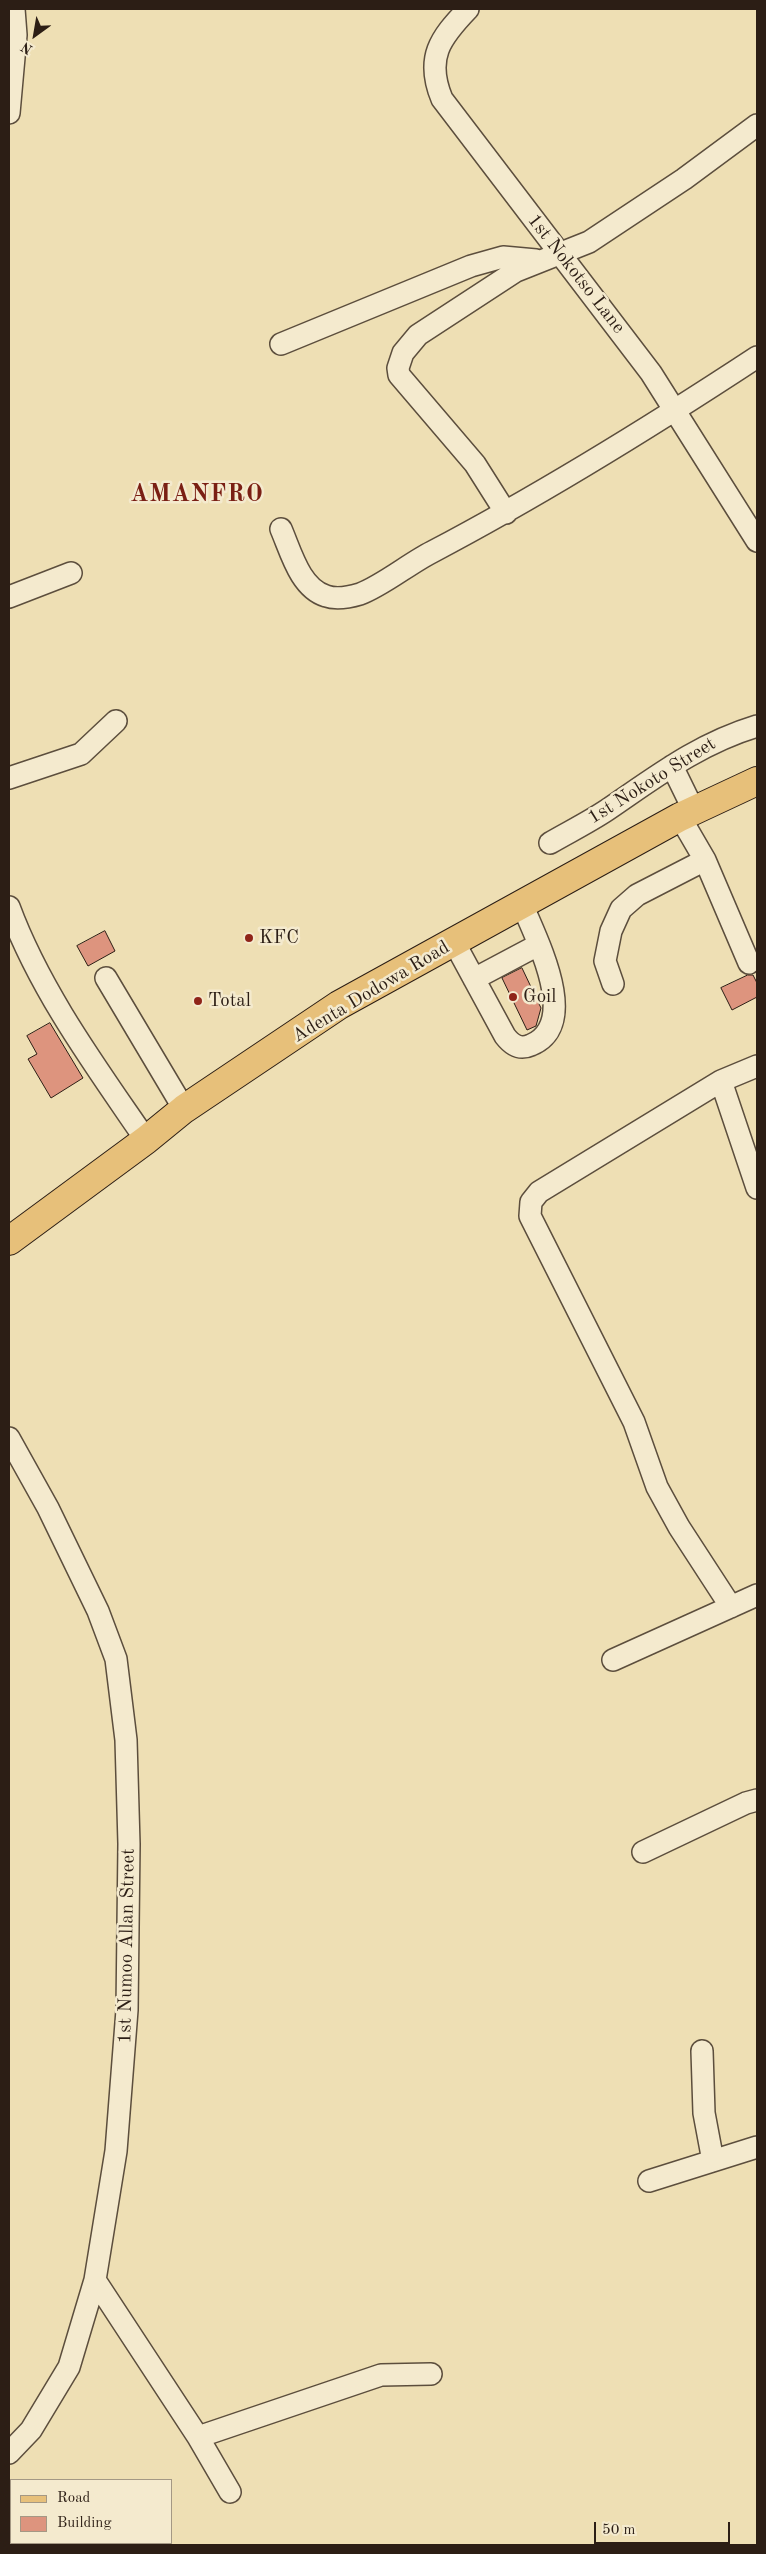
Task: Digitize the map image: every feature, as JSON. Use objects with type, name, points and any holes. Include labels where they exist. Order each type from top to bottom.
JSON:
[{"type":"main road","name":"Adenta Dodowa Road","points":[[9,1241],[146,1140],[184,1109],[340,1005],[687,814],[757,781]]},
{"type":"street","points":[[9,112],[16,35],[14,9]]},
{"type":"street","name":"1st Nokotso Lane","points":[[468,9],[450,28],[441,42],[434,68],[435,82],[442,98],[651,373],[757,541]]},
{"type":"street","points":[[506,513],[475,464],[399,374],[398,368],[402,353],[418,335],[516,271],[538,260],[561,254],[589,242],[684,179],[757,125]]},
{"type":"street","points":[[281,344],[471,266],[503,257],[538,260]]},
{"type":"street","points":[[281,529],[302,577],[320,593],[341,598],[361,593],[422,557],[506,513],[675,410],[757,357]]},
{"type":"street","points":[[9,597],[71,573]]},
{"type":"street","points":[[9,778],[81,754],[116,721]]},
{"type":"street","name":"1st Nokoto Street","points":[[550,843],[607,810],[639,786],[725,736],[757,726]]},
{"type":"street","points":[[672,766],[687,814],[749,963]]},
{"type":"street","points":[[613,984],[605,961],[611,931],[621,909],[637,895],[705,860]]},
{"type":"street","points":[[454,942],[512,1044],[524,1048],[534,1044],[548,1033],[554,1014],[555,995],[522,904]]},
{"type":"street","points":[[9,907],[17,930],[42,978],[93,1062],[146,1140]]},
{"type":"street","points":[[474,979],[538,945]]},
{"type":"street","points":[[106,978],[184,1109]]},
{"type":"street","points":[[731,1607],[679,1527],[657,1487],[634,1422],[530,1216],[531,1202],[539,1192],[721,1081],[757,1066]]},
{"type":"street","points":[[721,1081],[757,1188]]},
{"type":"street","name":"1st Numoo Allan Street","points":[[9,1438],[48,1508],[98,1612],[116,1659],[126,1740],[129,1844],[127,2010],[116,2151],[95,2280],[69,2367],[32,2430],[9,2453]]},
{"type":"street","points":[[613,1660],[757,1595]]},
{"type":"street","points":[[643,1852],[746,1803],[757,1800]]},
{"type":"street","points":[[702,2051],[706,2130],[714,2161]]},
{"type":"street","points":[[649,2181],[757,2147]]},
{"type":"street","points":[[95,2280],[198,2437],[230,2492]]},
{"type":"street","points":[[198,2437],[381,2375],[431,2374]]},
{"type":"building","points":[[105,931],[115,951],[88,966],[77,946]]},
{"type":"building","points":[[522,968],[541,1008],[536,1026],[527,1030],[502,978]]},
{"type":"building","points":[[748,975],[753,975],[757,983],[757,997],[732,1010],[721,988]]},
{"type":"building","points":[[50,1023],[83,1078],[51,1098],[28,1059],[37,1054],[27,1036]]},
{"type":"place","name":"KFC","points":[[249,938]]},
{"type":"place","name":"Goil","points":[[513,997]]},
{"type":"place","name":"Total","points":[[198,1001]]},
{"type":"district","name":"AMANFRO","points":[[197,495]]}]
